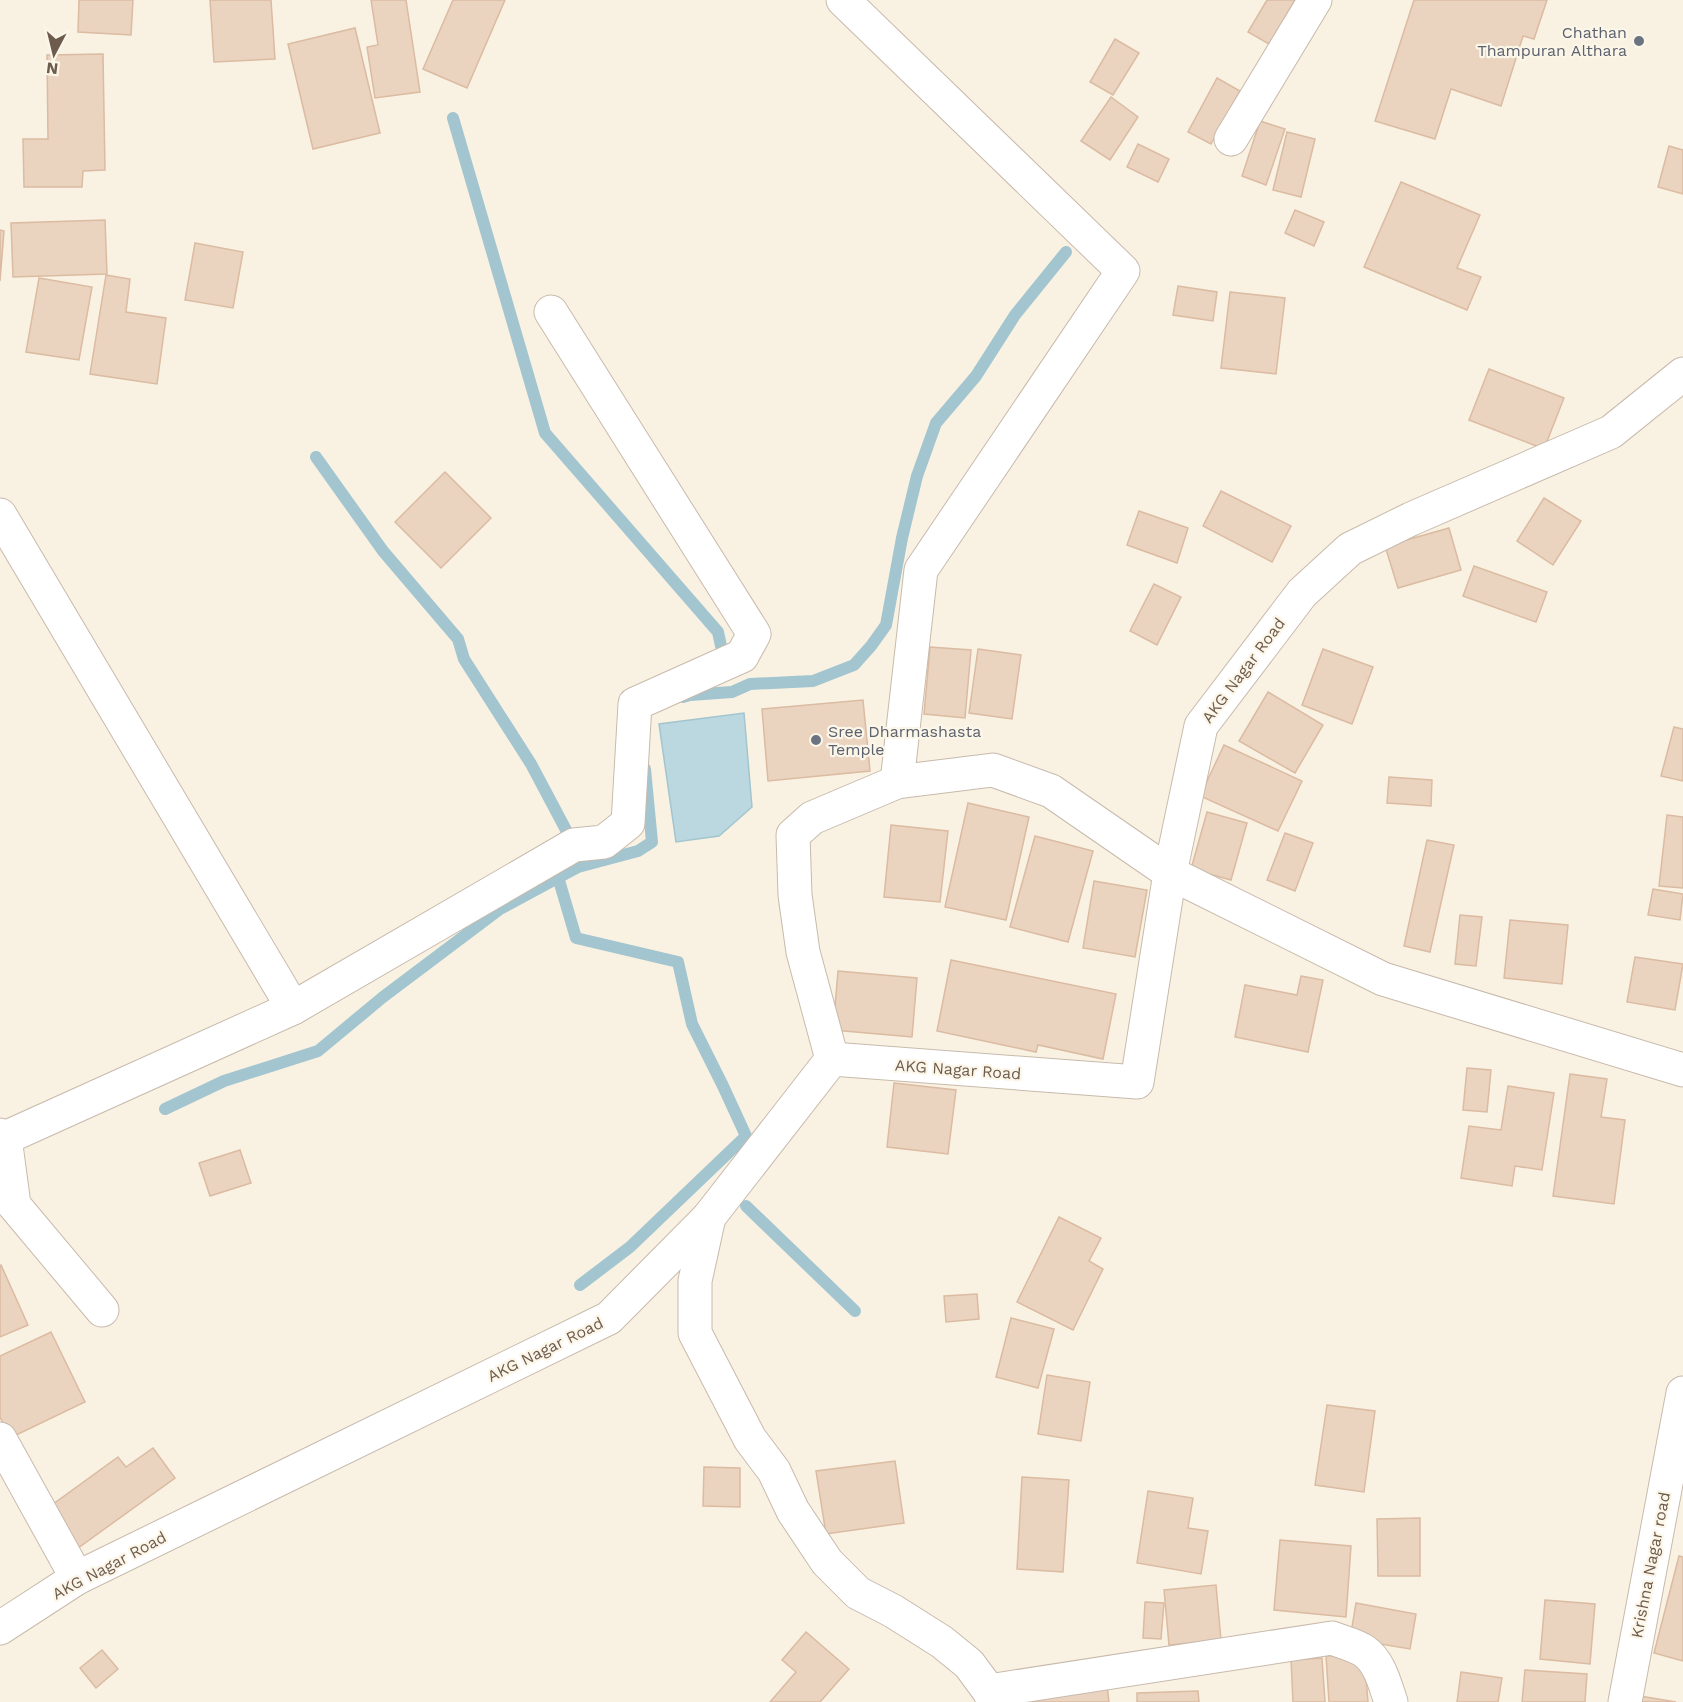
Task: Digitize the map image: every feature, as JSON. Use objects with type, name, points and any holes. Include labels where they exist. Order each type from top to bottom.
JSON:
[{"type":"street","points":[[843,0],[1123,271],[921,570],[897,782]]},
{"type":"street","points":[[1231,139],[1315,0]]},
{"type":"street","points":[[102,1310],[14,1205],[3,1137],[293,1008],[574,845],[604,842],[628,823],[635,704],[742,656],[754,634],[551,312]]},
{"type":"street","name":"AKG Nagar Road","points":[[0,1628],[77,1578],[609,1318],[709,1216],[832,1059],[1137,1082],[1170,873],[1201,726],[1302,592],[1350,549],[1411,519],[1611,432],[1683,374]]},
{"type":"street","points":[[0,515],[293,1008]]},
{"type":"street","points":[[832,1059],[803,952],[795,895],[793,836],[812,818],[897,782],[993,770],[1051,791],[1170,873],[1383,979],[1683,1070]]},
{"type":"street","points":[[709,1216],[695,1281],[695,1333],[750,1439],[774,1471],[793,1511],[826,1562],[858,1593],[893,1611],[942,1642],[969,1664],[991,1696],[1332,1638],[1364,1650],[1381,1673],[1391,1702]]},
{"type":"street","name":"Krishna Nagar road","points":[[1625,1702],[1671,1518],[1683,1393]]},
{"type":"street","points":[[0,1439],[77,1578]]},
{"type":"water","points":[[744,713],[752,807],[719,836],[676,842],[659,724]]},
{"type":"building","points":[[79,0],[133,0],[131,35],[78,32]]},
{"type":"building","points":[[210,0],[271,0],[275,59],[214,62]]},
{"type":"building","points":[[371,0],[406,0],[420,92],[375,98],[367,47],[378,45]]},
{"type":"building","points":[[453,0],[505,0],[467,88],[423,69]]},
{"type":"building","points":[[1267,0],[1295,0],[1269,44],[1248,32]]},
{"type":"building","points":[[1414,0],[1547,0],[1534,39],[1523,36],[1501,106],[1451,89],[1435,139],[1375,121]]},
{"type":"building","points":[[355,28],[380,133],[313,149],[288,44]]},
{"type":"building","points":[[1115,39],[1139,53],[1113,95],[1090,82]]},
{"type":"building","points":[[103,54],[105,170],[83,171],[82,187],[24,187],[23,139],[48,139],[47,55]]},
{"type":"building","points":[[1217,78],[1240,91],[1211,144],[1188,132]]},
{"type":"building","points":[[1111,97],[1138,117],[1110,160],[1081,141]]},
{"type":"building","points":[[1260,121],[1285,129],[1266,185],[1242,176]]},
{"type":"building","points":[[1287,132],[1315,139],[1301,197],[1273,190]]},
{"type":"building","points":[[1138,144],[1169,159],[1158,182],[1127,167]]},
{"type":"building","points":[[1669,146],[1683,150],[1683,194],[1658,187]]},
{"type":"building","points":[[1401,182],[1480,215],[1457,268],[1481,277],[1467,310],[1364,267]]},
{"type":"building","points":[[1295,210],[1324,222],[1314,246],[1285,233]]},
{"type":"building","points":[[105,220],[107,274],[13,277],[11,223]]},
{"type":"building","points":[[0,230],[4,231],[0,281]]},
{"type":"building","points":[[195,243],[243,252],[233,308],[185,300]]},
{"type":"building","points":[[106,275],[130,279],[126,312],[166,318],[157,384],[90,374]]},
{"type":"building","points":[[39,278],[92,287],[79,360],[26,352]]},
{"type":"building","points":[[1178,286],[1217,292],[1213,321],[1173,315]]},
{"type":"building","points":[[1230,292],[1285,298],[1276,374],[1221,368]]},
{"type":"building","points":[[1489,369],[1564,398],[1544,449],[1469,420]]},
{"type":"building","points":[[445,472],[491,518],[441,568],[395,522]]},
{"type":"building","points":[[1221,491],[1291,526],[1272,562],[1203,526]]},
{"type":"building","points":[[1544,498],[1581,521],[1553,565],[1517,541]]},
{"type":"building","points":[[1139,511],[1188,528],[1177,563],[1127,545]]},
{"type":"building","points":[[1449,528],[1461,570],[1398,588],[1385,546]]},
{"type":"building","points":[[1474,566],[1547,592],[1536,622],[1463,596]]},
{"type":"building","points":[[1154,584],[1181,597],[1157,645],[1130,631]]},
{"type":"building","points":[[930,647],[971,650],[965,718],[924,714]]},
{"type":"building","points":[[978,649],[1021,655],[1012,719],[969,713]]},
{"type":"building","points":[[1323,649],[1373,667],[1352,724],[1302,705]]},
{"type":"building","points":[[1268,692],[1323,725],[1295,773],[1239,741]]},
{"type":"building","name":"Sree Dharmashasta Temple","points":[[863,700],[870,771],[768,781],[762,709]]},
{"type":"building","points":[[1674,727],[1683,729],[1683,781],[1661,776]]},
{"type":"building","points":[[1224,745],[1302,781],[1278,831],[1200,796]]},
{"type":"building","points":[[1389,777],[1432,780],[1431,806],[1387,803]]},
{"type":"building","points":[[968,803],[1029,817],[1006,920],[945,907]]},
{"type":"building","points":[[1207,812],[1247,823],[1231,880],[1191,869]]},
{"type":"building","points":[[1667,815],[1683,817],[1683,888],[1659,886]]},
{"type":"building","points":[[891,825],[948,831],[940,902],[884,897]]},
{"type":"building","points":[[1285,833],[1313,843],[1295,891],[1267,880]]},
{"type":"building","points":[[1035,836],[1093,851],[1068,942],[1010,927]]},
{"type":"building","points":[[1427,840],[1454,845],[1430,952],[1404,946]]},
{"type":"building","points":[[1094,881],[1147,890],[1135,957],[1083,948]]},
{"type":"building","points":[[1653,889],[1683,894],[1680,920],[1648,915]]},
{"type":"building","points":[[1460,915],[1482,917],[1476,966],[1455,964]]},
{"type":"building","points":[[1510,920],[1568,925],[1562,984],[1504,978]]},
{"type":"building","points":[[1635,957],[1683,964],[1675,1010],[1627,1002]]},
{"type":"building","points":[[951,960],[1116,994],[1103,1059],[1038,1045],[1036,1052],[937,1031]]},
{"type":"building","points":[[838,971],[917,978],[912,1037],[833,1030]]},
{"type":"building","points":[[1301,976],[1323,980],[1308,1052],[1235,1037],[1245,985],[1297,995]]},
{"type":"building","points":[[1467,1068],[1491,1070],[1487,1112],[1463,1110]]},
{"type":"building","points":[[1570,1074],[1607,1079],[1601,1117],[1625,1120],[1614,1204],[1553,1196]]},
{"type":"building","points":[[894,1083],[956,1090],[948,1154],[887,1147]]},
{"type":"building","points":[[1508,1086],[1554,1093],[1542,1170],[1515,1166],[1512,1186],[1461,1178],[1469,1126],[1501,1130]]},
{"type":"building","points":[[240,1150],[251,1183],[210,1196],[199,1163]]},
{"type":"building","points":[[1059,1217],[1101,1238],[1089,1261],[1103,1269],[1073,1330],[1017,1302]]},
{"type":"building","points":[[0,1266],[28,1325],[0,1337]]},
{"type":"building","points":[[977,1294],[979,1319],[946,1322],[944,1296]]},
{"type":"building","points":[[1011,1318],[1054,1329],[1038,1388],[996,1377]]},
{"type":"building","points":[[51,1332],[85,1402],[10,1438],[0,1417],[0,1356]]},
{"type":"building","points":[[1047,1375],[1090,1382],[1081,1441],[1038,1434]]},
{"type":"building","points":[[1327,1405],[1375,1411],[1364,1492],[1315,1485]]},
{"type":"building","points":[[153,1448],[175,1478],[74,1551],[45,1510],[118,1457],[126,1467]]},
{"type":"building","points":[[895,1461],[904,1523],[826,1534],[816,1471]]},
{"type":"building","points":[[704,1467],[740,1468],[740,1507],[703,1506]]},
{"type":"building","points":[[1022,1477],[1069,1480],[1063,1572],[1017,1569]]},
{"type":"building","points":[[1148,1491],[1193,1498],[1188,1528],[1208,1531],[1201,1574],[1137,1563]]},
{"type":"building","points":[[1420,1518],[1420,1576],[1378,1576],[1377,1519]]},
{"type":"building","points":[[1280,1540],[1351,1546],[1346,1617],[1274,1610]]},
{"type":"building","points":[[1679,1556],[1683,1557],[1683,1661],[1654,1653]]},
{"type":"building","points":[[1216,1585],[1221,1640],[1169,1645],[1164,1590]]},
{"type":"building","points":[[1545,1600],[1595,1604],[1590,1664],[1540,1659]]},
{"type":"building","points":[[1145,1602],[1164,1603],[1161,1639],[1143,1638]]},
{"type":"building","points":[[1356,1603],[1416,1614],[1410,1649],[1350,1639]]},
{"type":"building","points":[[806,1632],[849,1669],[820,1702],[770,1702],[796,1672],[782,1660]]},
{"type":"building","points":[[102,1650],[118,1669],[96,1688],[80,1668]]},
{"type":"building","points":[[1364,1654],[1368,1702],[1329,1702],[1326,1656]]},
{"type":"building","points":[[1322,1658],[1325,1702],[1293,1702],[1291,1660]]},
{"type":"building","points":[[1525,1670],[1587,1674],[1585,1702],[1522,1702]]},
{"type":"building","points":[[1461,1672],[1502,1678],[1498,1702],[1457,1702]]},
{"type":"building","points":[[1107,1685],[1109,1702],[1034,1702],[1033,1695]]},
{"type":"building","points":[[1198,1691],[1199,1702],[1137,1702],[1137,1693]]},
{"type":"building","points":[[1640,1696],[1676,1702],[1639,1702]]},
{"type":"waterway","points":[[453,118],[545,433],[718,632],[721,646]]},
{"type":"waterway","points":[[683,697],[732,692],[750,684],[813,681],[854,665],[871,646],[886,625],[902,538],[917,476],[936,423],[976,376],[1015,315],[1066,252]]},
{"type":"waterway","points":[[316,457],[383,551],[458,639],[464,659],[531,764],[574,845]]},
{"type":"waterway","points":[[165,1109],[224,1081],[318,1051],[383,997],[500,909],[578,867],[638,851],[652,842],[645,769]]},
{"type":"waterway","points":[[558,877],[576,938],[678,962],[692,1024],[746,1136],[630,1247],[580,1285]]},
{"type":"waterway","points":[[746,1206],[855,1311]]},
{"type":"place","name":"Chathan Thampuran Althara","points":[[1639,41]]},
{"type":"place","name":"Sree Dharmashasta Temple","points":[[816,740]]}]
